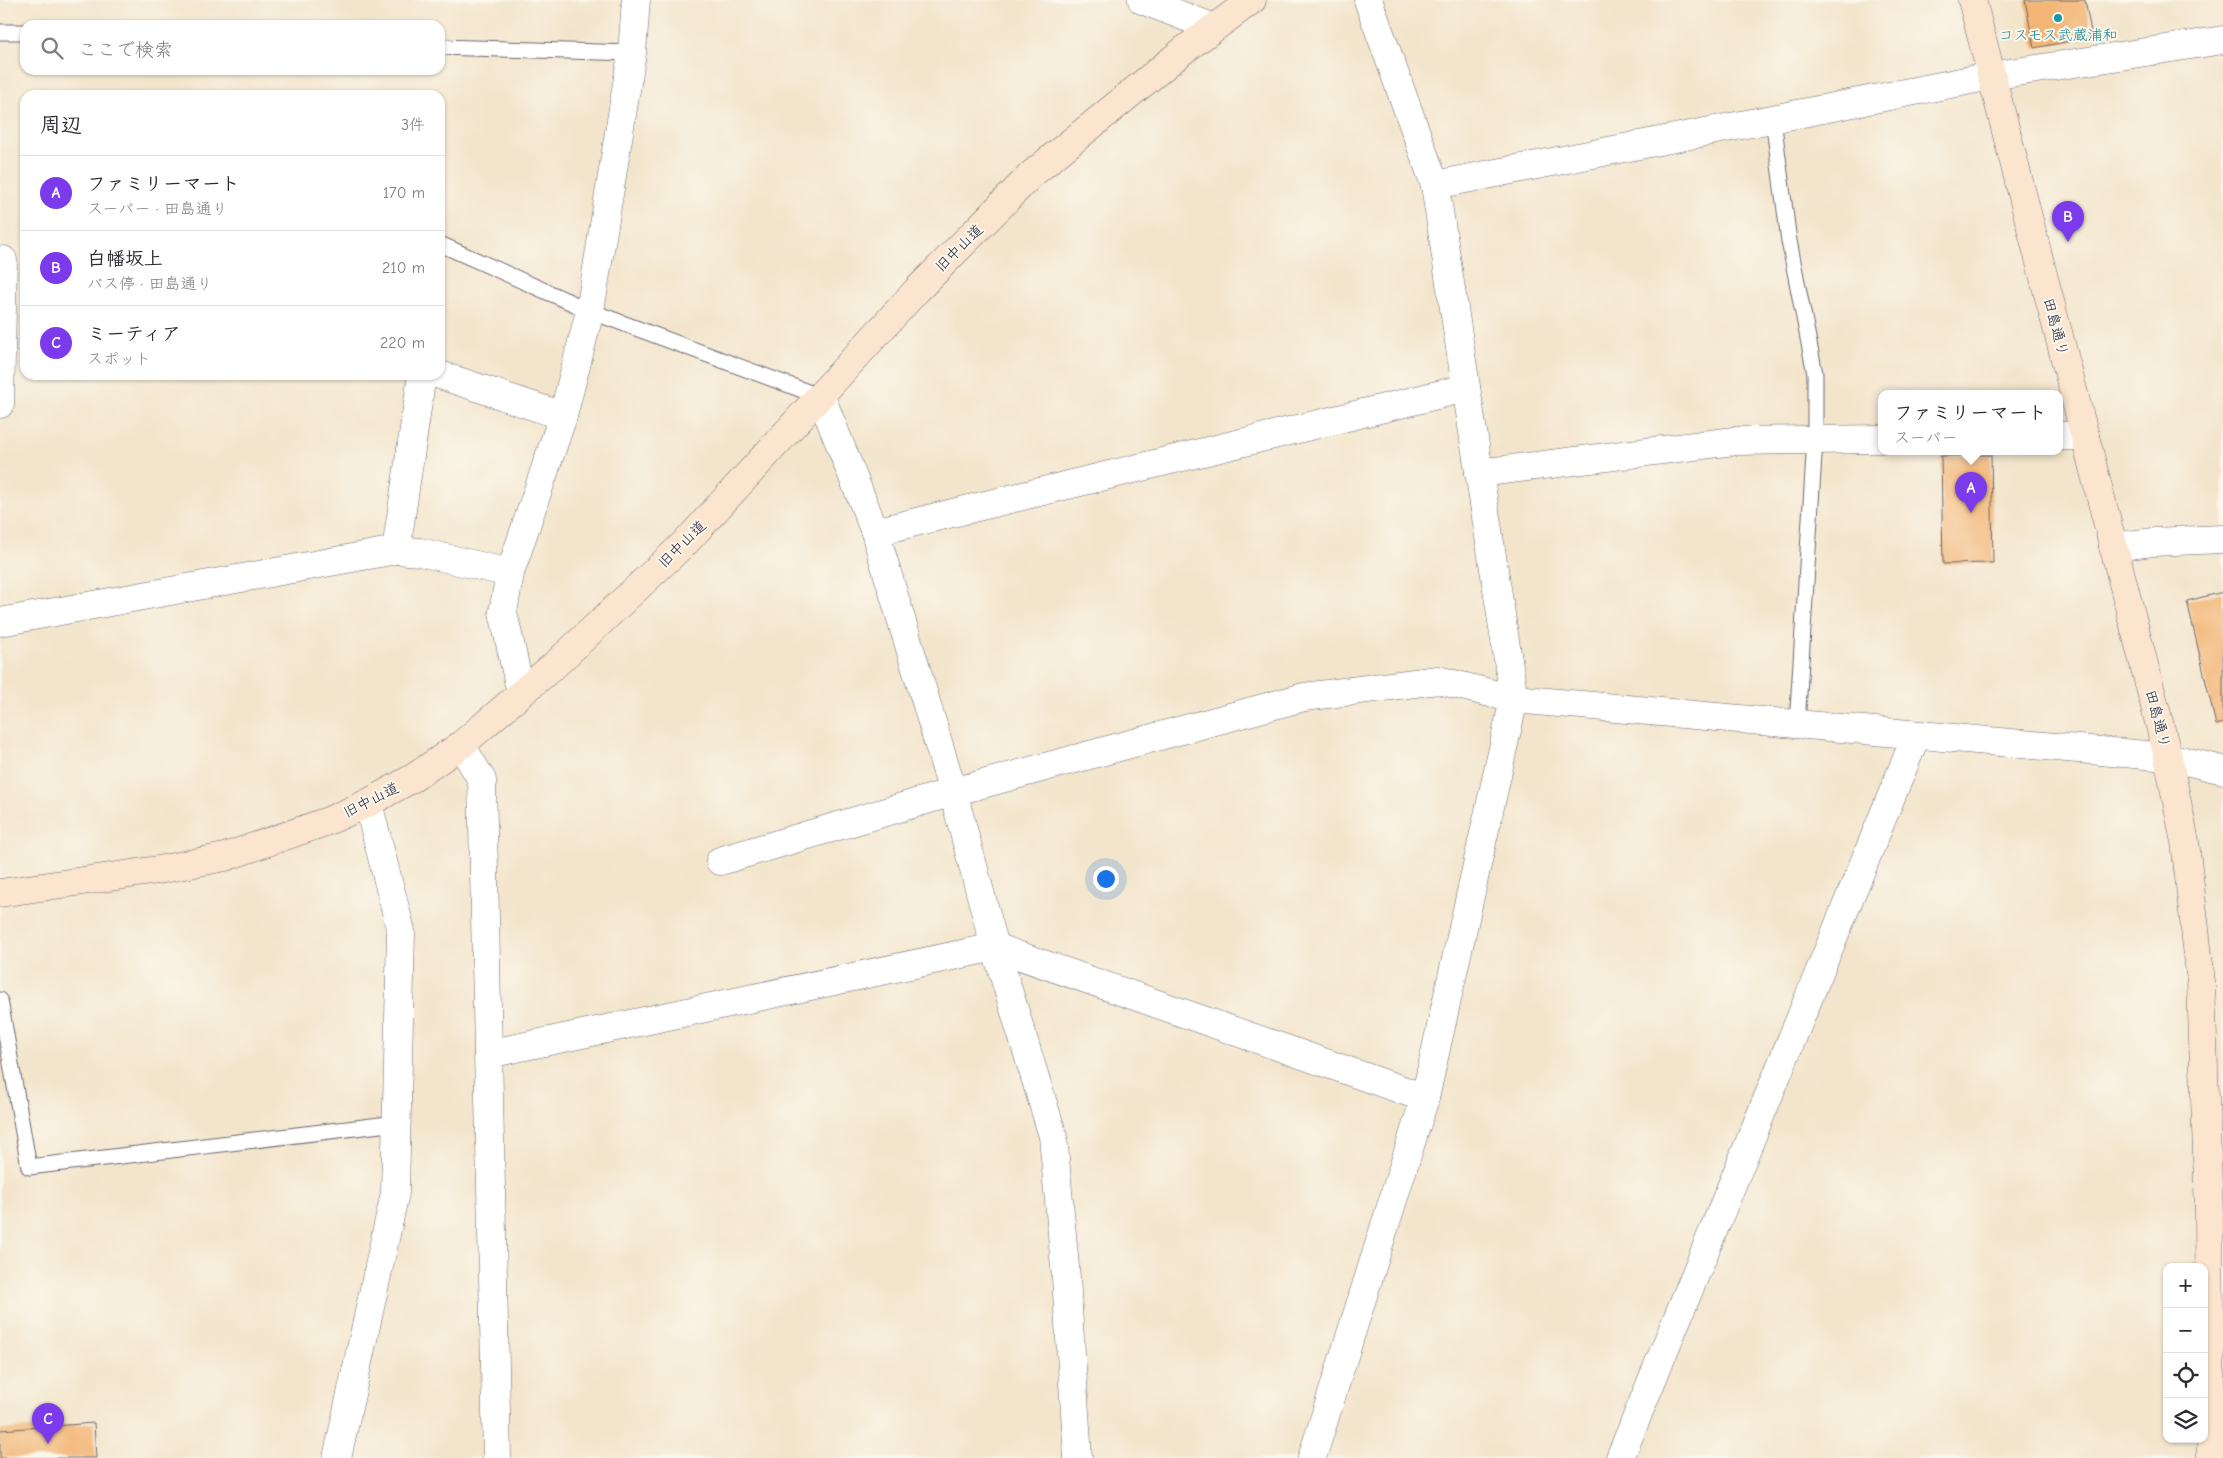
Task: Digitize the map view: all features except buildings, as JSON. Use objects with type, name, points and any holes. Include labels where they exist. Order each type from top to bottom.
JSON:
[{"type":"main road","name":"旧中山道","points":[[0,893],[158,870],[225,856],[328,821],[368,803],[413,778],[461,745],[521,693],[688,540],[917,290],[1032,174],[1214,28],[1252,0]]},
{"type":"main road","name":"田島通り","points":[[1972,0],[2062,390]]},
{"type":"main road","name":"田島通り","points":[[2063,396],[2072,436],[2113,547],[2168,757],[2185,842],[2202,982],[2216,1216],[2211,1458]]},
{"type":"street","points":[[521,693],[503,612],[510,572],[563,416],[590,311],[632,53],[636,0]]},
{"type":"street","points":[[1142,0],[1214,28]]},
{"type":"street","points":[[1312,1458],[1425,1098],[1514,699],[1435,185],[1368,0]]},
{"type":"street","points":[[1435,185],[1991,76],[2223,40]]},
{"type":"street","points":[[0,404],[9,260]]},
{"type":"street","points":[[445,377],[563,416]]},
{"type":"street","points":[[396,550],[421,380]]},
{"type":"street","points":[[875,532],[1466,388]]},
{"type":"street","points":[[821,397],[875,532],[1053,1136],[1066,1278],[1078,1458]]},
{"type":"street","points":[[1479,473],[1734,440],[1878,439]]},
{"type":"street","points":[[2113,547],[2153,542],[2223,539]]},
{"type":"street","points":[[0,622],[396,550],[420,552],[510,572]]},
{"type":"street","points":[[720,861],[953,792],[1304,698],[1438,680],[1514,699],[2168,757],[2223,770]]},
{"type":"street","points":[[1620,1458],[1916,736]]},
{"type":"street","points":[[461,745],[482,780],[497,1458]]},
{"type":"street","points":[[337,1458],[395,1193],[401,930],[368,803]]},
{"type":"street","points":[[488,1054],[996,947],[1425,1098]]},
{"type":"lane","points":[[0,32],[20,32]]},
{"type":"lane","points":[[445,47],[632,53]]},
{"type":"lane","points":[[1773,119],[1789,240],[1815,374],[1815,440],[1797,725]]},
{"type":"lane","points":[[445,246],[590,311],[821,397]]},
{"type":"lane","points":[[0,1000],[29,1167],[397,1123]]},
{"type":"place","name":"コスモス武蔵浦和","points":[[2058,18]]},
{"type":"place","name":"白幡坂上","points":[[2068,242]]},
{"type":"place","name":"ファミリーマート","points":[[1971,513]]},
{"type":"place","name":"ミーティア","points":[[48,1444]]}]
